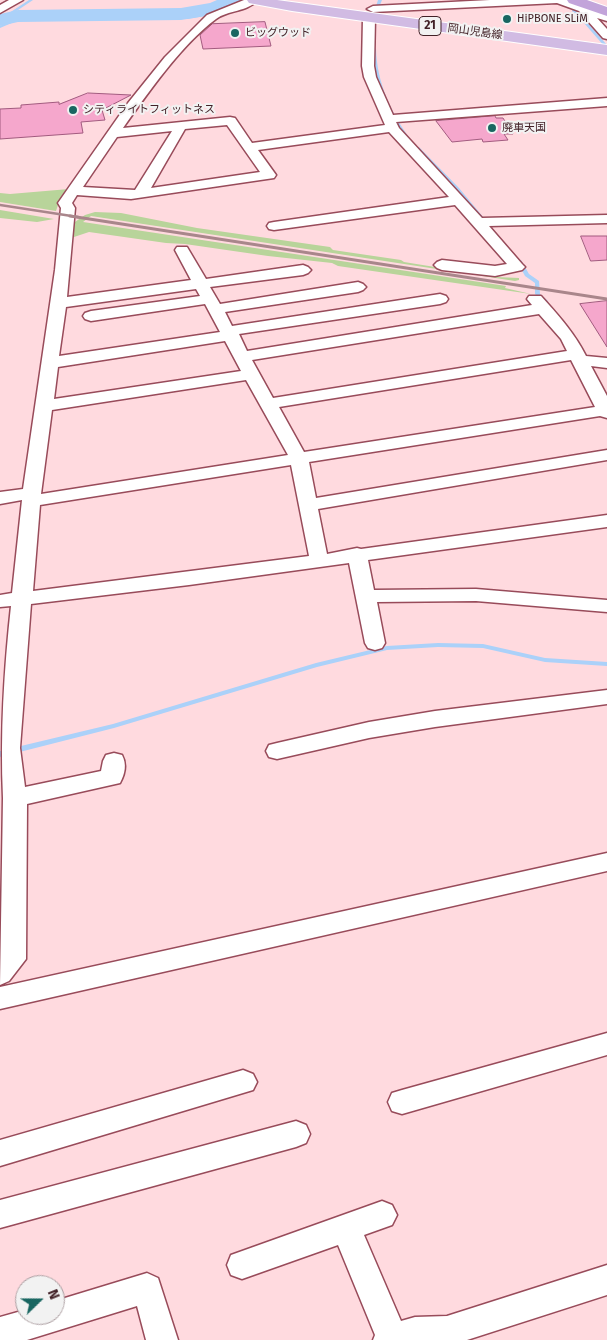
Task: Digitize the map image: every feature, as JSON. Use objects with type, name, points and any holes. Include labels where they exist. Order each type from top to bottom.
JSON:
[{"type":"highway","points":[[597,0],[607,4]]},
{"type":"highway","points":[[578,5],[607,12]]},
{"type":"main road","name":"岡山児島線","points":[[253,0],[373,10],[607,50]]},
{"type":"street","points":[[0,10],[17,0]]},
{"type":"street","points":[[0,974],[13,959],[15,798],[10,751],[31,497],[58,303],[68,208],[65,203],[150,82],[171,57],[213,15],[230,11],[253,0]]},
{"type":"street","points":[[442,264],[495,271],[517,267],[483,222],[459,200],[393,121],[370,77],[368,66],[373,10],[559,0],[578,5],[607,18]]},
{"type":"street","points":[[578,5],[607,36]]},
{"type":"street","points":[[250,147],[393,121],[607,102]]},
{"type":"street","points":[[74,191],[124,195],[140,194],[269,174],[230,121],[114,133]]},
{"type":"street","points":[[140,194],[181,126]]},
{"type":"street","points":[[274,226],[459,200]]},
{"type":"street","points":[[483,222],[607,219]]},
{"type":"street","points":[[182,250],[299,459],[319,560]]},
{"type":"street","points":[[91,316],[209,297],[303,270]]},
{"type":"street","points":[[58,303],[209,297],[358,287]]},
{"type":"street","points":[[49,363],[440,299]]},
{"type":"street","points":[[0,498],[31,497],[299,459],[606,412],[568,337],[539,303],[242,357]]},
{"type":"street","points":[[268,404],[577,357],[607,363]]},
{"type":"street","points":[[43,406],[252,374]]},
{"type":"street","points":[[308,505],[607,455]]},
{"type":"street","points":[[0,601],[189,579],[607,520]]},
{"type":"street","points":[[357,554],[375,643]]},
{"type":"street","points":[[365,596],[476,595],[607,606]]},
{"type":"street","points":[[277,751],[369,730],[607,697]]},
{"type":"street","points":[[15,798],[112,777],[114,761]]},
{"type":"street","points":[[0,998],[607,862]]},
{"type":"street","points":[[402,1102],[607,1044]]},
{"type":"street","points":[[0,1153],[243,1082]]},
{"type":"street","points":[[0,1214],[296,1134]]},
{"type":"street","points":[[242,1265],[382,1215]]},
{"type":"street","points":[[346,1228],[391,1339],[415,1332],[447,1331],[607,1280]]},
{"type":"street","points":[[0,1333],[147,1288],[162,1340]]},
{"type":"green space","points":[[69,189],[56,211],[0,202],[0,193],[10,194]]},
{"type":"green space","points":[[0,210],[54,219],[37,222],[0,218]]},
{"type":"green space","points":[[95,212],[121,213],[197,228],[330,247],[333,250],[497,277],[519,278],[519,280],[515,281],[91,216],[83,222],[506,286],[505,288],[531,294],[338,266],[332,263],[89,232],[71,238],[72,224],[85,215]]},
{"type":"building","points":[[265,22],[271,46],[203,49],[200,35],[212,24]]},
{"type":"building","points":[[88,93],[131,95],[102,110],[105,120],[81,122],[83,133],[0,139],[0,109],[21,108],[21,105],[59,102],[59,104]]},
{"type":"building","points":[[495,116],[496,118],[503,118],[513,134],[504,134],[508,140],[483,142],[482,139],[452,142],[436,121]]},
{"type":"building","points":[[581,236],[607,236],[607,260],[591,261]]},
{"type":"building","points":[[607,301],[607,347],[580,304]]},
{"type":"waterway","points":[[7,18],[7,16],[31,0]]},
{"type":"waterway","points":[[0,20],[18,16],[181,14],[216,9],[232,0]]},
{"type":"waterway","points":[[374,15],[380,0]]},
{"type":"waterway","points":[[573,10],[606,46]]},
{"type":"waterway","points":[[0,27],[13,21],[23,20],[188,18],[216,13]]},
{"type":"waterway","points":[[374,49],[376,72],[384,97],[395,121],[409,140]]},
{"type":"waterway","points":[[417,148],[457,189],[482,219]]},
{"type":"waterway","points":[[519,261],[527,275],[537,282],[538,294],[546,302]]},
{"type":"waterway","points":[[0,754],[114,726],[316,665],[387,648],[438,645],[483,646],[545,660],[607,664]]},
{"type":"railway","points":[[0,205],[78,217]]},
{"type":"railway","points":[[70,216],[607,299]]},
{"type":"place","name":"HiPBONE SLiM","points":[[507,19]]},
{"type":"place","name":"ビッグウッド","points":[[235,33]]},
{"type":"place","name":"シティライトフィットネス","points":[[73,110]]},
{"type":"place","name":"廃車天国","points":[[492,128]]}]
